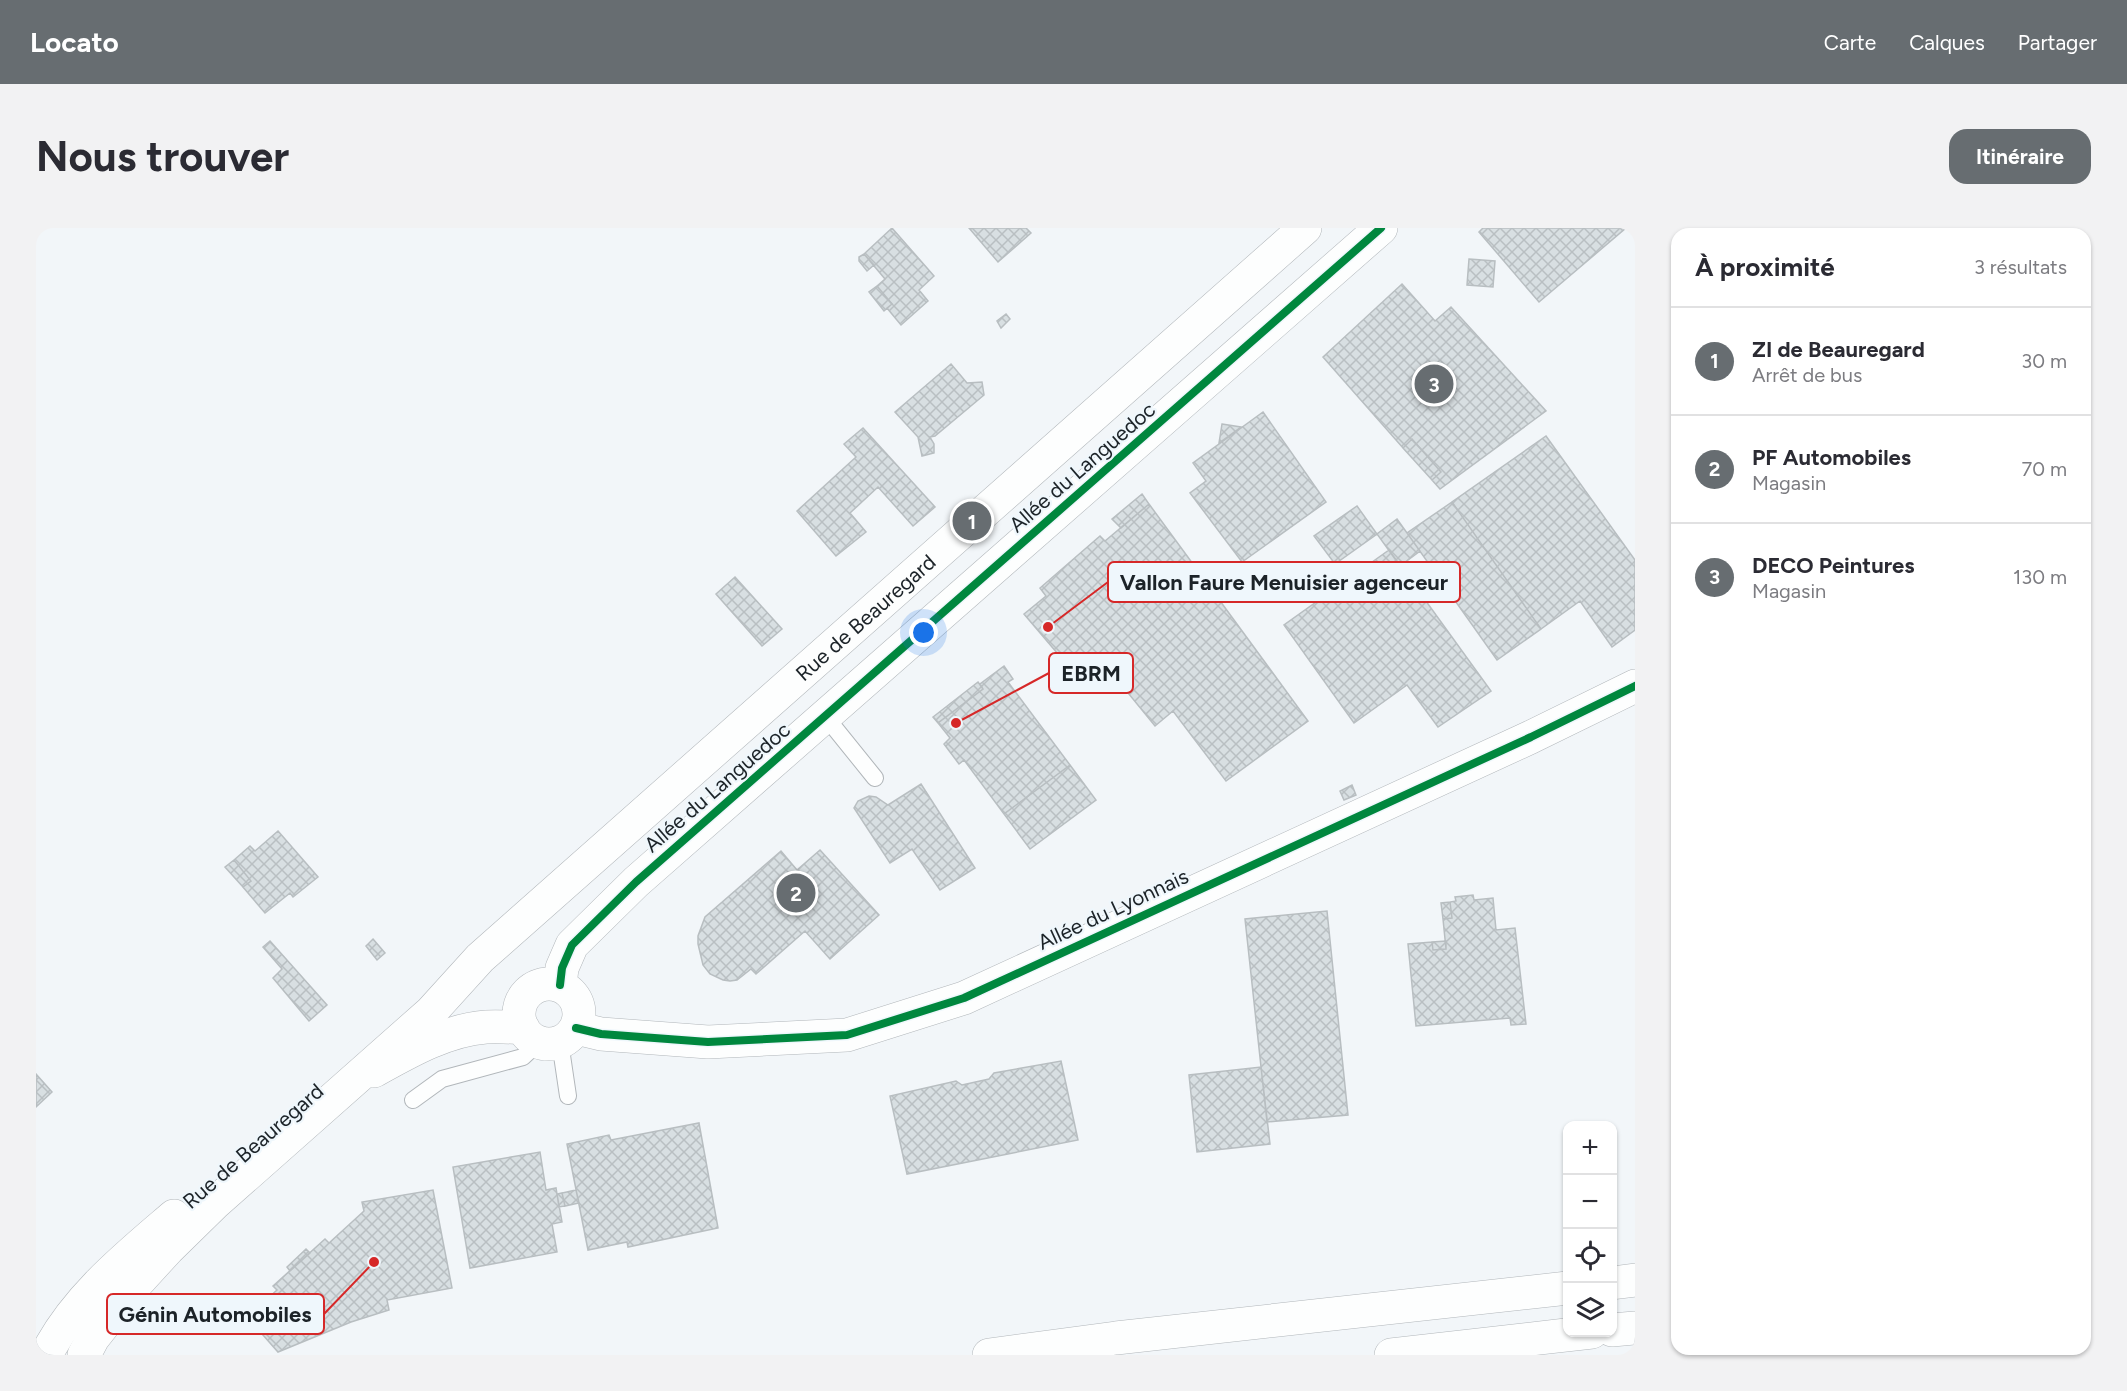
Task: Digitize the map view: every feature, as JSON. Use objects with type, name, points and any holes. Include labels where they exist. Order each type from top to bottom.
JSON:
[{"type":"main road","name":"Rue de Beauregard","points":[[84,1355],[93,1338],[168,1249],[214,1204],[430,1012],[480,958],[1305,228]]},
{"type":"main road","name":"Allée du Languedoc","points":[[560,985],[562,968],[572,945],[636,882],[1382,228]]},
{"type":"main road","name":"Allée du Lyonnais","points":[[346,1086],[411,1050],[446,1035],[485,1027],[549,1035],[601,1034],[708,1042],[847,1035],[964,998],[1531,737],[1635,686]]},
{"type":"main road","name":"Rue de Beauregard","points":[[46,1355],[77,1308],[110,1271],[418,1000],[480,958]]},
{"type":"main road","points":[[546,983],[560,985],[574,996],[579,1011],[549,1035],[518,1014],[522,1000],[532,989],[546,983]]},
{"type":"main road","points":[[1617,1282],[1635,1280]]},
{"type":"main road","points":[[989,1355],[1075,1343],[1563,1289]]},
{"type":"main road","points":[[1617,1330],[1635,1328]]},
{"type":"main road","points":[[1391,1355],[1563,1335]]},
{"type":"lane","points":[[825,716],[875,778]]},
{"type":"lane","points":[[413,1100],[442,1079],[523,1057],[549,1035],[568,1096]]},
{"type":"building","points":[[892,228],[934,276],[919,290],[928,301],[901,325],[887,308],[892,304],[877,286],[885,279],[864,254]]},
{"type":"building","points":[[969,228],[1026,228],[1031,233],[998,262]]},
{"type":"building","points":[[1483,228],[1626,228],[1539,302],[1479,232]]},
{"type":"building","points":[[864,254],[874,265],[867,271],[859,261],[859,257]]},
{"type":"building","points":[[1469,259],[1495,261],[1493,287],[1467,285]]},
{"type":"building","points":[[1402,284],[1435,321],[1451,307],[1546,411],[1440,489],[1432,480],[1441,472],[1412,439],[1403,448],[1323,357]]},
{"type":"building","points":[[877,286],[892,304],[884,311],[869,292]]},
{"type":"building","points":[[1006,314],[1010,319],[1001,328],[997,321]]},
{"type":"building","points":[[951,364],[967,383],[982,382],[984,395],[935,436],[930,437],[934,444],[934,453],[922,456],[918,437],[895,412]]},
{"type":"building","points":[[1263,412],[1326,502],[1242,562],[1190,493],[1206,481],[1193,463]]},
{"type":"building","points":[[1222,424],[1241,427],[1219,443]]},
{"type":"building","points":[[863,428],[935,507],[913,526],[878,487],[850,513],[866,532],[836,556],[797,511],[856,457],[844,444]]},
{"type":"building","points":[[1546,436],[1635,560],[1635,630],[1612,647],[1580,601],[1541,629],[1452,502]]},
{"type":"building","points":[[1412,439],[1441,472],[1432,480],[1403,448]]},
{"type":"building","points":[[1142,494],[1149,504],[1121,528],[1112,519]]},
{"type":"building","points":[[1452,502],[1541,629],[1497,660],[1407,533]]},
{"type":"building","points":[[1149,504],[1308,721],[1226,781],[1173,711],[1155,726],[1102,661],[1080,680],[1024,614],[1046,596],[1040,588],[1100,536],[1105,541]]},
{"type":"building","points":[[1357,506],[1377,534],[1335,564],[1314,536]]},
{"type":"building","points":[[1397,519],[1420,551],[1400,566],[1377,534]]},
{"type":"building","points":[[1389,550],[1491,691],[1438,727],[1407,685],[1354,723],[1284,625]]},
{"type":"building","points":[[735,577],[782,629],[762,646],[716,594]]},
{"type":"building","points":[[1004,666],[1013,679],[1008,682],[1070,765],[1004,814],[964,760],[959,764],[944,744],[950,738],[938,723],[983,689],[980,684]]},
{"type":"building","points":[[978,682],[983,689],[938,723],[933,717]]},
{"type":"building","points":[[1070,765],[1096,800],[1030,849],[1004,814]]},
{"type":"building","points":[[921,784],[975,868],[940,890],[912,849],[890,863],[854,808],[858,801],[869,796],[876,797],[888,805]]},
{"type":"building","points":[[1352,785],[1356,795],[1344,800],[1340,791]]},
{"type":"building","points":[[278,831],[318,877],[293,897],[290,893],[265,913],[243,887],[251,881],[234,860],[250,846],[255,851]]},
{"type":"building","points":[[820,850],[879,915],[830,959],[805,931],[756,974],[751,969],[737,980],[730,981],[710,974],[703,965],[698,944],[698,936],[705,917],[781,851],[797,870]]},
{"type":"building","points":[[234,860],[251,881],[243,887],[225,867]]},
{"type":"building","points":[[1473,895],[1474,900],[1493,898],[1496,930],[1515,928],[1526,1024],[1511,1025],[1510,1018],[1416,1026],[1408,944],[1432,942],[1433,950],[1446,949],[1443,919],[1452,918],[1450,902],[1456,901],[1455,897]]},
{"type":"building","points":[[1450,902],[1452,918],[1443,919],[1441,903]]},
{"type":"building","points":[[1327,911],[1348,1115],[1267,1122],[1245,919]]},
{"type":"building","points":[[373,939],[385,953],[377,960],[366,946]]},
{"type":"building","points":[[270,941],[327,1005],[309,1021],[273,978],[282,969],[263,947]]},
{"type":"building","points":[[1446,941],[1446,949],[1433,950],[1432,942]]},
{"type":"building","points":[[1061,1061],[1078,1140],[907,1174],[890,1096],[956,1081],[962,1085],[989,1079],[994,1073]]},
{"type":"building","points":[[1261,1067],[1270,1144],[1197,1152],[1189,1075]]},
{"type":"building","points":[[36,1074],[52,1092],[36,1107]]},
{"type":"building","points":[[699,1123],[718,1228],[628,1247],[627,1242],[588,1250],[567,1144],[609,1135],[611,1140]]},
{"type":"building","points":[[540,1152],[546,1190],[556,1188],[562,1222],[552,1224],[557,1252],[470,1268],[453,1167]]},
{"type":"building","points":[[433,1190],[452,1288],[387,1300],[389,1310],[351,1322],[278,1352],[247,1317],[277,1290],[273,1286],[325,1239],[329,1243],[364,1211],[362,1202]]},
{"type":"building","points":[[576,1190],[579,1203],[565,1206],[562,1193]]},
{"type":"building","points":[[562,1193],[565,1206],[559,1207],[557,1194]]},
{"type":"building","points":[[306,1249],[310,1253],[290,1271],[287,1267]]},
{"type":"cycle path","points":[[560,985],[562,968],[572,945],[636,882],[1381,228]]},
{"type":"cycle path","points":[[576,1028],[601,1034],[708,1042],[847,1035],[964,998],[1531,737],[1635,686]]},
{"type":"place","name":"DECO Peintures","points":[[1434,384]]},
{"type":"place","name":"ZI de Beauregard","points":[[972,521]]},
{"type":"place","name":"Vallon Faure Menuisier agenceur","points":[[1048,627]]},
{"type":"place","name":"EBRM","points":[[956,723]]},
{"type":"place","name":"PF Automobiles","points":[[796,893]]},
{"type":"place","name":"Génin Automobiles","points":[[374,1262]]}]
